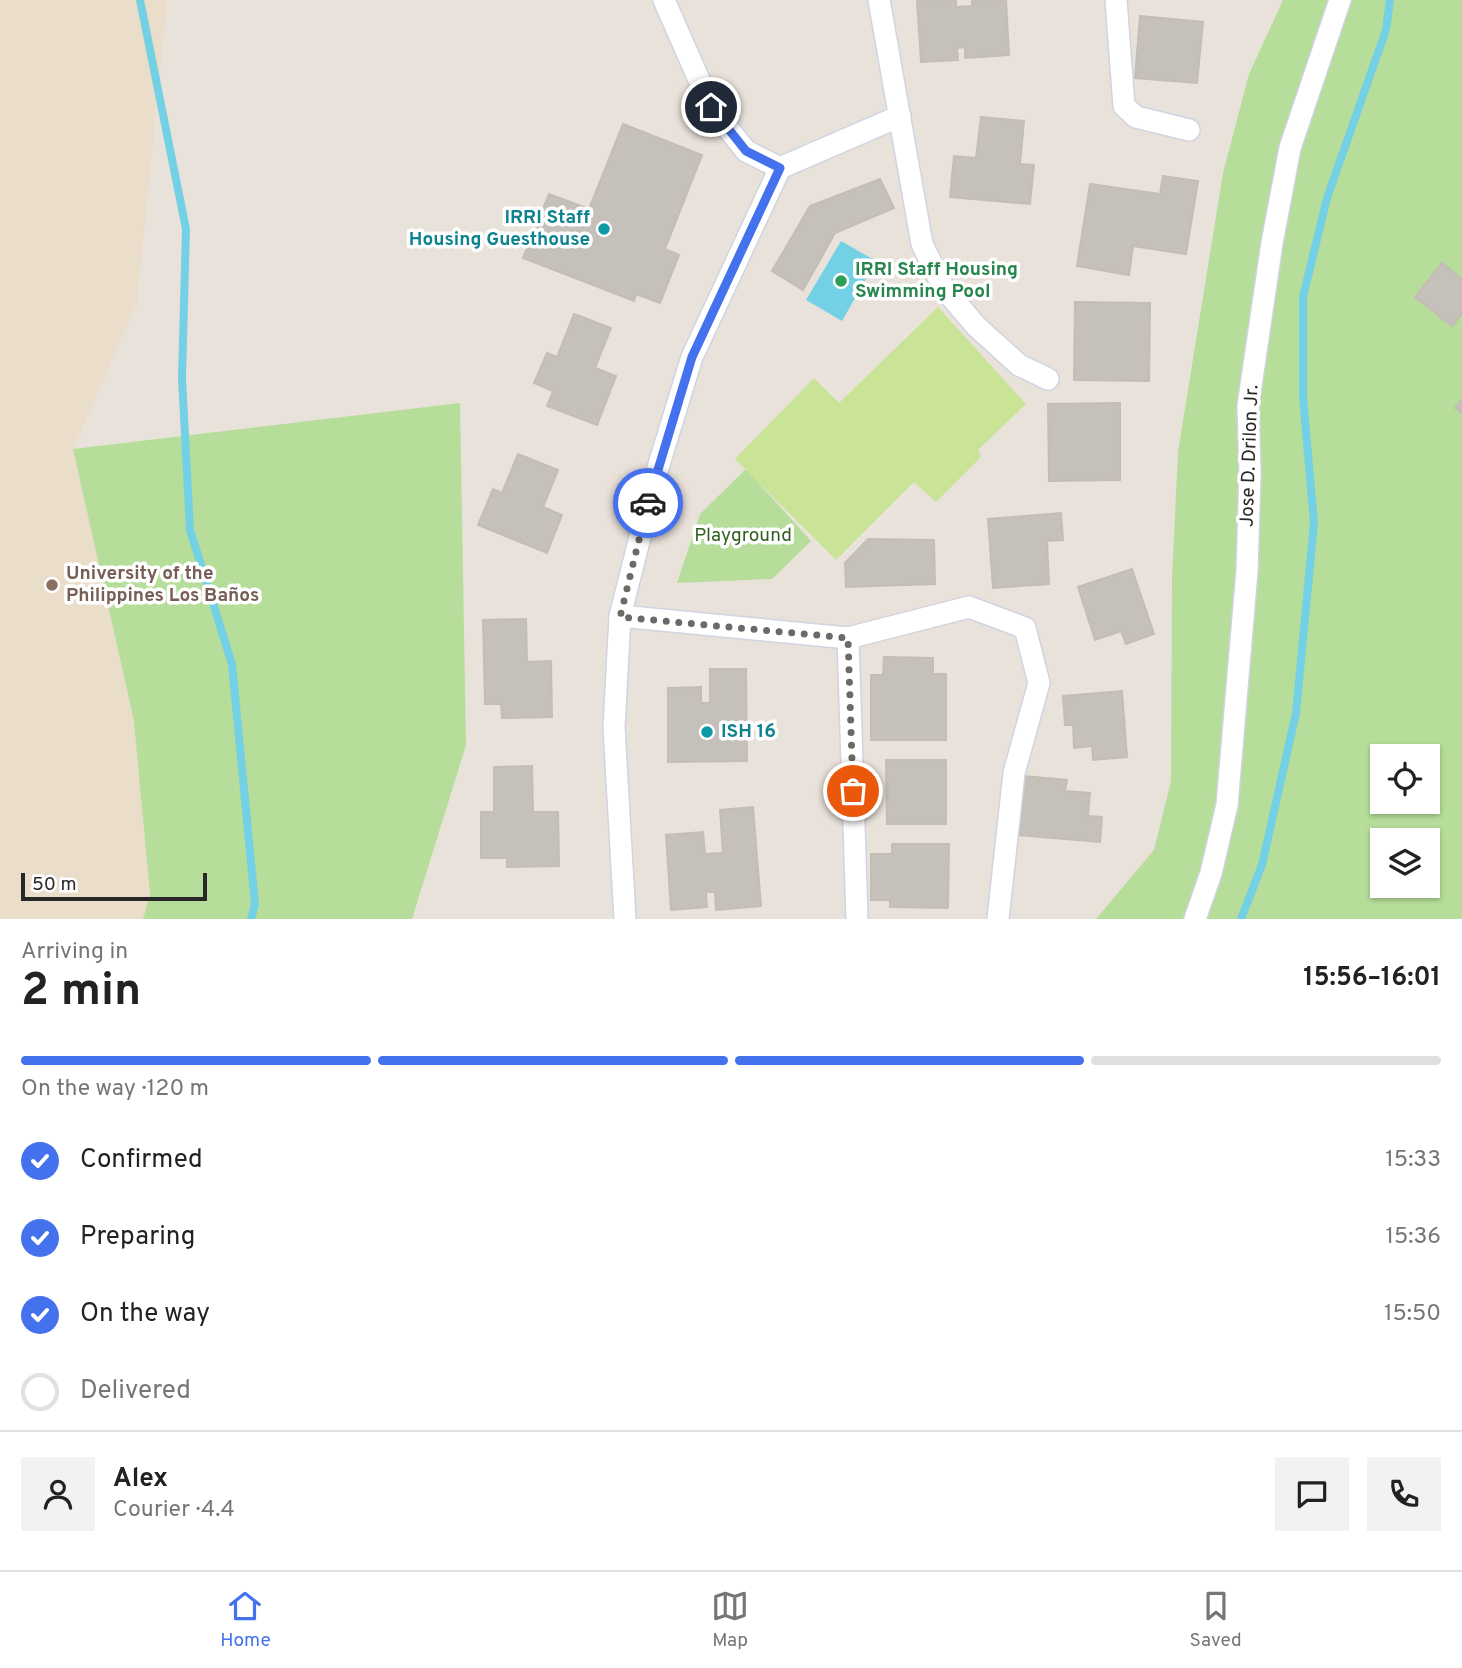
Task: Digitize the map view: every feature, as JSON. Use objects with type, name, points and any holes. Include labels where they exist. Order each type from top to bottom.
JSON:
[{"type":"street","points":[[664,0],[711,107],[746,151],[780,168]]},
{"type":"street","points":[[879,0],[922,244],[943,287],[976,326],[1019,365],[1048,379]]},
{"type":"street","points":[[1116,0],[1124,106],[1136,117],[1189,130]]},
{"type":"street","name":"Jose D. Drilon Jr.","points":[[1195,919],[1211,873],[1227,805],[1247,570],[1250,473],[1248,406],[1272,243],[1290,148],[1340,0]]},
{"type":"street","points":[[625,919],[614,727],[620,617],[656,474],[692,357],[780,168],[900,116]]},
{"type":"street","points":[[620,617],[848,638],[969,607],[1025,628],[1039,683],[1014,773],[998,919]]},
{"type":"street","points":[[848,638],[857,919]]},
{"type":"shaded area","name":"University of the Philippines Los Baños","points":[[0,0],[167,0],[137,302],[73,449],[134,721],[150,895],[143,919],[0,919]]},
{"type":"green space","points":[[1283,0],[1462,0],[1462,919],[1096,919],[1154,850],[1171,781],[1172,579],[1178,452],[1223,173],[1249,74]]},
{"type":"green space","points":[[938,307],[1026,404],[978,450],[981,457],[936,502],[914,482],[836,560],[735,459],[814,378],[839,403]]},
{"type":"green space","points":[[460,403],[466,745],[412,919],[143,919],[150,895],[134,721],[73,449]]},
{"type":"green space","name":"Playground","points":[[746,469],[811,541],[772,579],[677,583],[700,514]]},
{"type":"water","name":"IRRI Staff Housing Swimming Pool","points":[[841,241],[876,261],[842,321],[806,300]]},
{"type":"building","points":[[917,0],[956,0],[956,7],[972,6],[972,0],[1006,0],[1009,55],[965,58],[965,47],[957,48],[958,60],[921,62]]},
{"type":"building","points":[[1140,16],[1203,22],[1197,83],[1135,78]]},
{"type":"building","points":[[981,117],[1024,121],[1020,164],[1034,165],[1030,204],[950,197],[954,156],[976,158]]},
{"type":"building","name":"IRRI Staff Housing Guesthouse","points":[[623,124],[702,155],[665,249],[679,255],[660,303],[636,294],[634,301],[523,258],[549,194],[589,209]]},
{"type":"building","points":[[1163,176],[1198,181],[1186,254],[1133,246],[1129,275],[1077,266],[1090,184],[1160,194]]},
{"type":"building","points":[[880,179],[894,208],[835,233],[803,290],[772,271],[810,206]]},
{"type":"building","points":[[1442,263],[1462,279],[1462,314],[1452,326],[1415,297]]},
{"type":"building","points":[[1075,302],[1150,303],[1149,381],[1074,380]]},
{"type":"building","points":[[574,314],[611,328],[595,368],[616,376],[597,425],[547,406],[553,391],[534,383],[547,353],[557,357]]},
{"type":"building","points":[[1462,399],[1462,413],[1455,408]]},
{"type":"building","points":[[1120,403],[1120,480],[1049,481],[1048,404]]},
{"type":"building","points":[[518,454],[558,470],[543,507],[562,515],[547,553],[478,525],[493,489],[502,493]]},
{"type":"building","points":[[1061,513],[1063,540],[1047,541],[1049,584],[993,588],[988,519]]},
{"type":"building","points":[[868,539],[934,540],[935,584],[846,587],[845,563]]},
{"type":"building","points":[[1132,569],[1154,634],[1126,644],[1121,631],[1095,640],[1078,587]]},
{"type":"building","points":[[526,619],[527,662],[551,661],[552,717],[502,718],[501,704],[485,704],[483,620]]},
{"type":"building","points":[[884,657],[933,658],[933,674],[946,674],[946,740],[871,740],[871,675],[883,675]]},
{"type":"building","name":"ISH 16","points":[[710,669],[746,669],[747,761],[668,762],[668,688],[701,687],[701,703],[710,703]]},
{"type":"building","points":[[1122,691],[1127,757],[1093,760],[1092,746],[1074,748],[1073,725],[1065,725],[1063,696]]},
{"type":"building","points":[[886,760],[946,760],[946,824],[887,824]]},
{"type":"building","points":[[532,766],[533,812],[558,812],[559,866],[507,867],[507,858],[481,858],[481,812],[494,812],[494,767]]},
{"type":"building","points":[[1023,776],[1067,780],[1065,791],[1090,793],[1088,816],[1102,817],[1100,842],[1018,835]]},
{"type":"building","points":[[753,807],[761,906],[716,910],[715,892],[706,892],[707,907],[671,910],[666,835],[703,832],[705,854],[723,853],[720,810]]},
{"type":"building","points":[[892,844],[949,844],[948,908],[890,907],[890,900],[871,900],[871,854],[892,854]]},
{"type":"waterway","points":[[140,0],[186,229],[182,378],[190,530],[232,664],[255,904],[251,919]]},
{"type":"waterway","points":[[1241,919],[1262,865],[1296,713],[1314,523],[1303,397],[1303,297],[1327,198],[1386,30],[1390,0]]},
{"type":"way so far","points":[[648,503],[620,617],[848,638],[853,791]]},
{"type":"place","name":"IRRI Staff Housing Guesthouse","points":[[604,229]]},
{"type":"place","name":"IRRI Staff Housing Swimming Pool","points":[[841,281]]},
{"type":"place","name":"University of the Philippines Los Baños","points":[[52,585]]},
{"type":"place","name":"ISH 16","points":[[707,732]]},
{"type":"route","points":[[648,503],[692,357],[780,168],[746,151],[711,107]]}]
